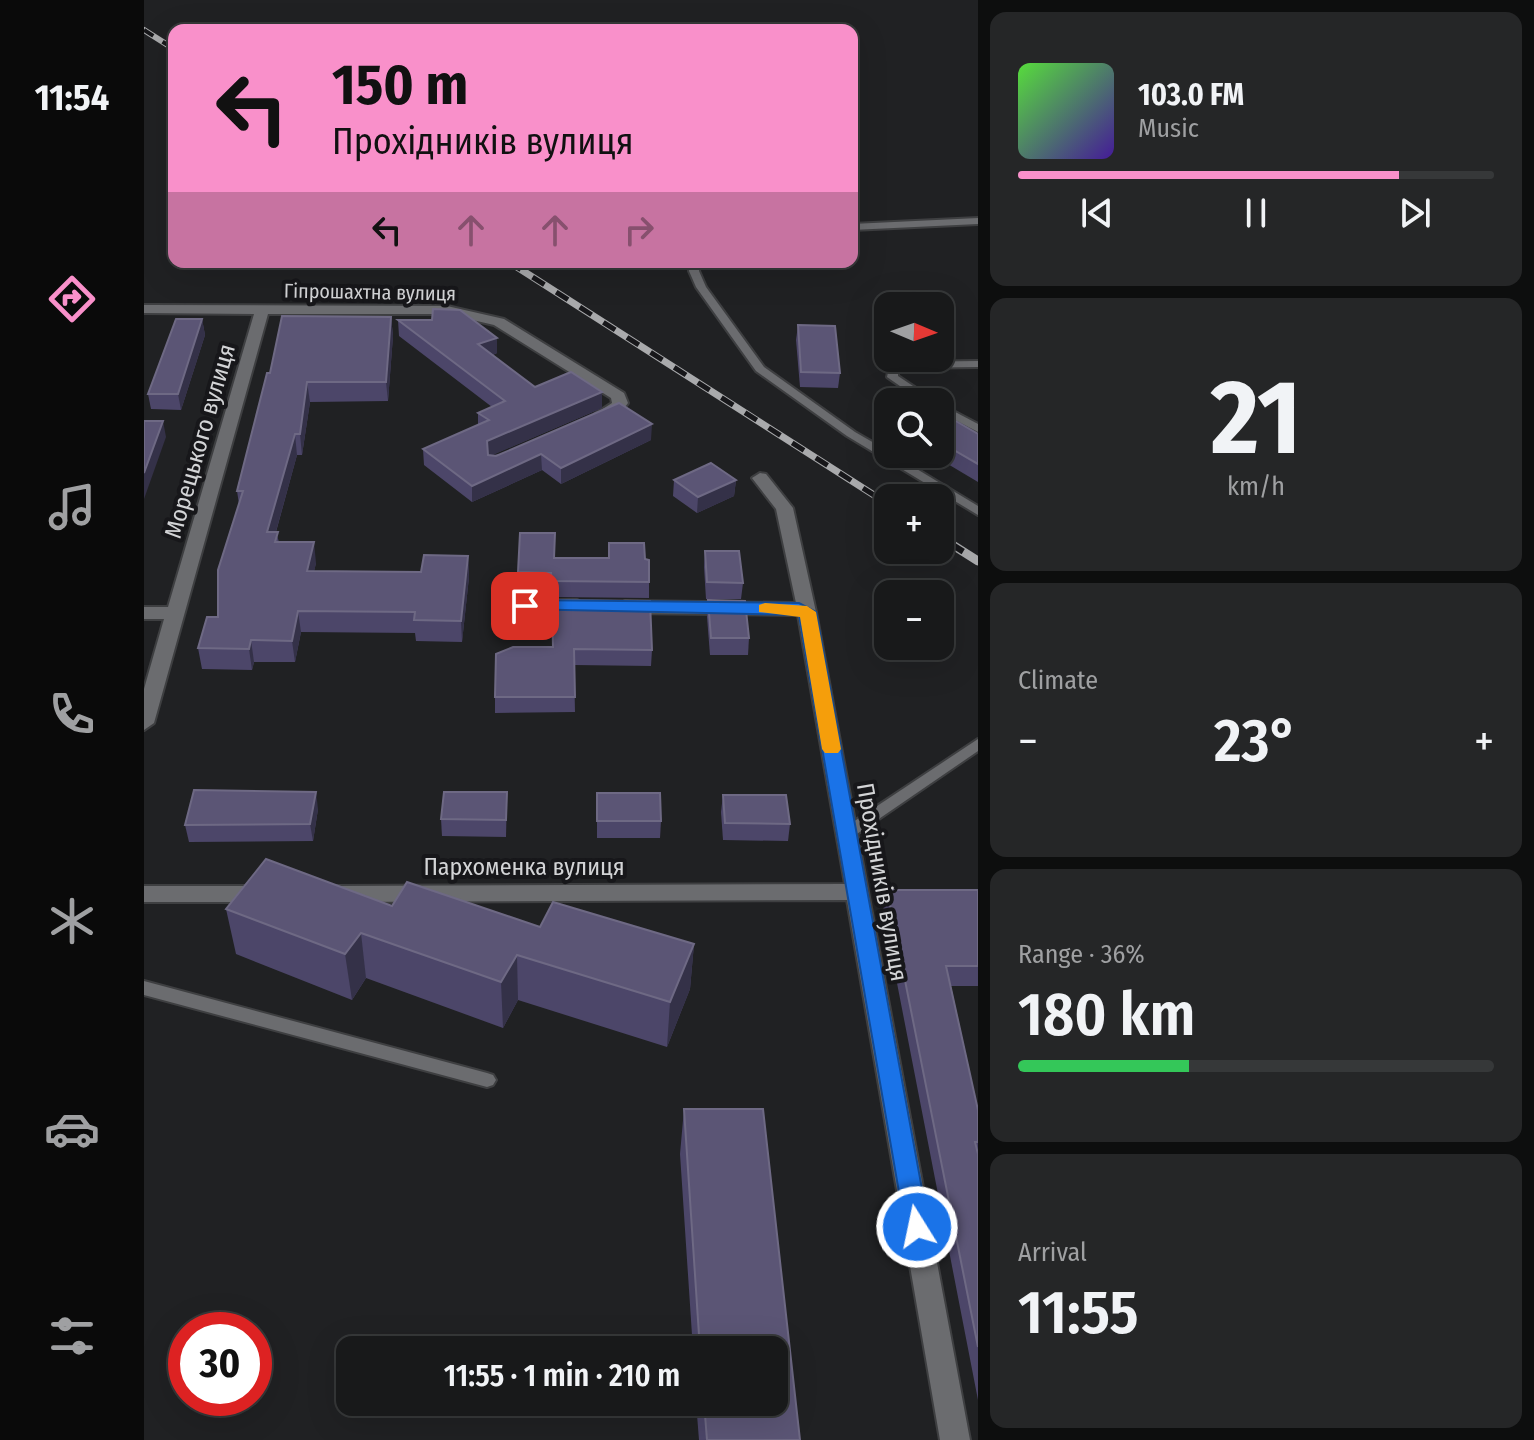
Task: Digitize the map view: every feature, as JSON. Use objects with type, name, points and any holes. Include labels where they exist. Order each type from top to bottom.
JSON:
[{"type":"street","name":"Гіпрошахтна вулиця","points":[[144,309],[447,310],[499,322],[618,396],[620,403],[613,412],[586,424]]},
{"type":"street","name":"Морецького вулиця","points":[[144,723],[262,310]]},
{"type":"street","name":"Прохідників вулиця","points":[[760,478],[784,508],[807,612],[955,1440]]},
{"type":"street","points":[[525,606],[799,609],[807,612]]},
{"type":"street","points":[[144,613],[176,613]]},
{"type":"street","name":"Пархоменка вулиця","points":[[144,894],[857,892]]},
{"type":"lane","points":[[858,227],[978,221]]},
{"type":"lane","points":[[694,268],[701,287],[760,369],[851,434],[978,511]]},
{"type":"lane","points":[[906,388],[892,377],[893,370],[902,365],[978,364]]},
{"type":"lane","points":[[954,415],[978,429]]},
{"type":"lane","points":[[846,834],[978,744]]},
{"type":"lane","points":[[144,988],[487,1080]]},
{"type":"building","points":[[433,309],[460,310],[497,338],[478,344],[535,387],[571,372],[602,392],[487,441],[488,455],[496,456],[619,403],[652,424],[561,468],[541,454],[472,486],[423,449],[489,420],[478,413],[505,401],[398,320],[432,320]]},
{"type":"building","points":[[282,316],[391,317],[386,382],[307,382],[300,434],[295,434],[267,532],[278,532],[275,542],[314,542],[307,571],[421,572],[424,555],[468,556],[461,621],[414,620],[415,612],[298,611],[292,641],[251,640],[249,649],[198,648],[207,617],[218,617],[218,570],[243,491],[237,491],[267,373],[270,373]]},
{"type":"building","points":[[176,319],[202,319],[178,394],[148,394]]},
{"type":"building","points":[[798,325],[835,326],[840,373],[801,372]]},
{"type":"building","points":[[954,420],[978,434],[978,464],[954,450]]},
{"type":"building","points":[[144,421],[163,421],[144,473]]},
{"type":"building","points":[[711,463],[736,480],[698,497],[674,480]]},
{"type":"building","points":[[520,533],[555,533],[554,558],[609,558],[609,543],[644,543],[645,559],[649,560],[649,582],[552,581],[551,573],[518,572]]},
{"type":"building","points":[[705,551],[739,551],[743,583],[707,582]]},
{"type":"building","points":[[552,600],[650,601],[652,650],[574,649],[575,697],[495,697],[496,654],[513,647],[553,647]]},
{"type":"building","points":[[708,600],[745,601],[749,638],[711,638]]},
{"type":"building","points":[[194,790],[316,792],[310,824],[185,825]]},
{"type":"building","points":[[444,792],[507,792],[506,820],[441,819]]},
{"type":"building","points":[[597,793],[660,793],[661,821],[597,821]]},
{"type":"building","points":[[723,795],[786,795],[790,824],[725,823]]},
{"type":"building","points":[[266,859],[392,906],[407,882],[540,927],[553,902],[694,944],[670,1002],[517,955],[501,982],[361,933],[345,954],[226,909]]},
{"type":"building","points":[[887,890],[978,890],[978,966],[946,966],[978,1110],[978,1142],[975,1142],[978,1154],[978,1347]]},
{"type":"building","points":[[684,1109],[763,1109],[800,1440],[707,1440],[705,1416],[788,1416],[788,1336],[699,1336]]},
{"type":"railway","points":[[144,30],[168,45]]},
{"type":"railway","points":[[518,268],[874,495]]},
{"type":"railway","points":[[954,546],[978,561]]},
{"type":"slow traffic","points":[[765,608],[807,612],[831,749]]},
{"type":"route","points":[[525,606],[799,609],[807,612],[917,1227]]}]
